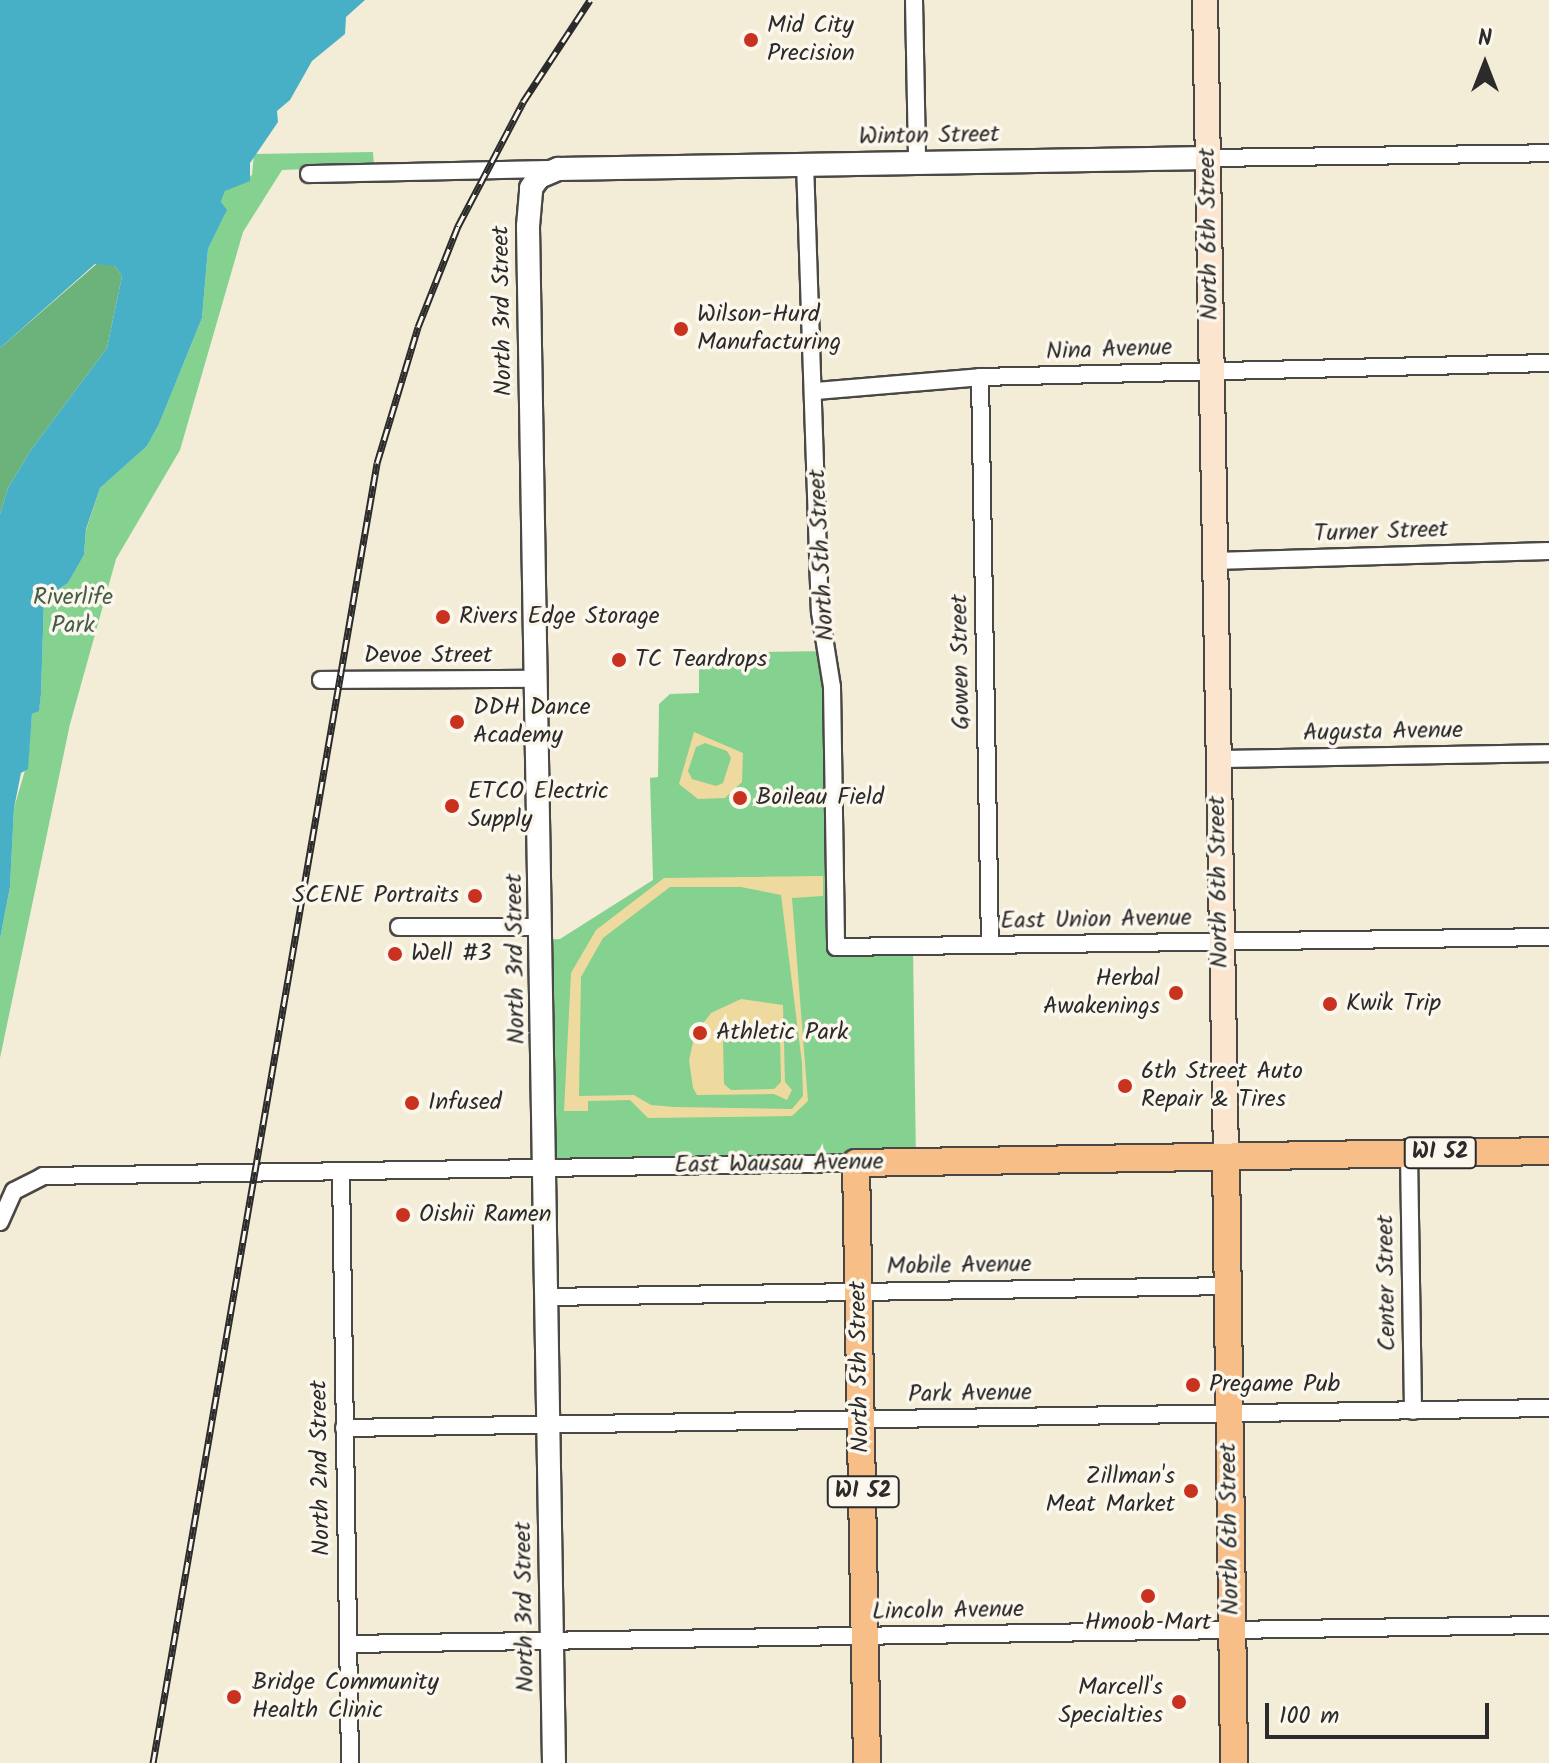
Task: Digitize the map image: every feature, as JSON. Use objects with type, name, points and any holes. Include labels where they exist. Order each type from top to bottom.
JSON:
[{"type":"main road","name":"North 6th Street","points":[[1205,0],[1229,1286],[1234,1763]]},
{"type":"main road","name":"East Wausau Avenue","points":[[856,1163],[1549,1151]]},
{"type":"main road","points":[[1146,1160],[1201,1163],[1214,1173],[1220,1264],[1229,1286]]},
{"type":"main road","points":[[857,1221],[862,1186],[878,1171],[1052,1161]]},
{"type":"main road","name":"North 5th Street","points":[[856,1163],[867,1763]]},
{"type":"street","points":[[914,0],[917,162]]},
{"type":"street","name":"Winton Street","points":[[309,174],[805,163],[1549,153]]},
{"type":"street","name":"North 5th Street","points":[[805,163],[820,612],[832,687],[836,947]]},
{"type":"street","name":"North 3rd Street","points":[[554,1763],[528,203],[535,182],[558,169]]},
{"type":"street","name":"Nina Avenue","points":[[815,391],[980,377],[1549,363]]},
{"type":"street","name":"Gowen Street","points":[[980,377],[990,945]]},
{"type":"street","name":"Turner Street","points":[[1214,561],[1549,551]]},
{"type":"street","name":"Devoe Street","points":[[321,680],[535,679]]},
{"type":"street","name":"Augusta Avenue","points":[[1217,759],[1549,753]]},
{"type":"street","points":[[399,927],[541,927]]},
{"type":"street","name":"East Union Avenue","points":[[836,947],[1549,937]]},
{"type":"street","name":"Center Street","points":[[1409,1154],[1413,1411]]},
{"type":"street","name":"East Wausau Avenue","points":[[0,1222],[14,1191],[43,1176],[856,1163]]},
{"type":"street","name":"North 2nd Street","points":[[341,1171],[350,1763]]},
{"type":"street","name":"Mobile Avenue","points":[[546,1297],[1229,1286]]},
{"type":"street","name":"Park Avenue","points":[[344,1428],[1549,1408]]},
{"type":"street","name":"Lincoln Avenue","points":[[348,1644],[1549,1625]]},
{"type":"green space","name":"Riverlife Park","points":[[373,152],[374,166],[282,170],[243,232],[180,450],[116,559],[70,724],[0,1058],[0,939],[10,887],[14,808],[28,760],[32,714],[39,710],[44,599],[68,583],[84,555],[86,530],[100,488],[147,446],[159,424],[202,318],[208,249],[225,214],[221,202],[225,191],[252,175],[254,154]]},
{"type":"green space","points":[[100,261],[115,266],[122,276],[107,348],[31,450],[8,488],[0,514],[0,348]]},
{"type":"green space","points":[[828,651],[835,948],[913,948],[916,1163],[546,1169],[542,940],[560,939],[653,880],[650,778],[658,777],[659,704],[670,694],[699,693],[699,653]]},
{"type":"sand","points":[[694,732],[743,753],[742,782],[725,798],[698,799],[679,784]],"holes":[[[705,743],[727,751],[731,758],[723,783],[716,786],[692,779],[688,771],[696,747]]]},
{"type":"sand","points":[[823,876],[823,896],[792,898],[808,1101],[792,1116],[648,1118],[630,1100],[588,1101],[588,1111],[564,1111],[571,973],[596,930],[664,878]],"holes":[[[670,887],[741,887],[781,895],[802,1063],[803,1096],[792,1109],[675,1107],[651,1105],[634,1095],[579,1096],[581,977],[603,938]]]},
{"type":"sand","points":[[741,999],[783,1005],[785,1082],[792,1090],[787,1100],[774,1094],[697,1095],[689,1060],[695,1034],[711,1013]],"holes":[[[730,1033],[773,1033],[780,1039],[781,1082],[774,1089],[731,1090],[724,1084],[723,1041]]]},
{"type":"water","points":[[0,0],[365,0],[346,17],[345,34],[312,61],[290,100],[277,111],[278,122],[250,163],[250,181],[225,191],[221,202],[227,210],[208,249],[202,318],[159,424],[147,446],[100,488],[86,529],[84,555],[68,583],[44,599],[39,711],[32,714],[28,769],[21,773],[14,808],[10,887],[0,939],[0,514],[8,488],[31,450],[107,348],[122,276],[115,266],[95,264],[0,348]]},
{"type":"railway","points":[[153,1763],[377,463],[418,327],[458,226],[523,102],[590,0]]},
{"type":"place","name":"Mid City Precision","points":[[751,40]]},
{"type":"place","name":"Wilson-Hurd Manufacturing","points":[[681,329]]},
{"type":"place","name":"Rivers Edge Storage","points":[[443,617]]},
{"type":"place","name":"TC Teardrops","points":[[619,660]]},
{"type":"place","name":"DDH Dance Academy","points":[[457,722]]},
{"type":"place","name":"Boileau Field","points":[[740,798]]},
{"type":"place","name":"ETCO Electric Supply","points":[[452,806]]},
{"type":"place","name":"SCENE Portraits","points":[[475,896]]},
{"type":"place","name":"Well #3","points":[[395,954]]},
{"type":"place","name":"Herbal Awakenings","points":[[1176,993]]},
{"type":"place","name":"Kwik Trip","points":[[1330,1004]]},
{"type":"place","name":"Athletic Park","points":[[700,1033]]},
{"type":"place","name":"6th Street Auto Repair & Tires","points":[[1125,1086]]},
{"type":"place","name":"Infused","points":[[412,1103]]},
{"type":"place","name":"Oishii Ramen","points":[[403,1215]]},
{"type":"place","name":"Pregame Pub","points":[[1193,1385]]},
{"type":"place","name":"Zillman's Meat Market","points":[[1191,1491]]},
{"type":"place","name":"Hmoob Mart","points":[[1148,1596]]},
{"type":"place","name":"Bridge Community Health Clinic","points":[[234,1697]]},
{"type":"place","name":"Marcell's Specialties","points":[[1179,1702]]}]
